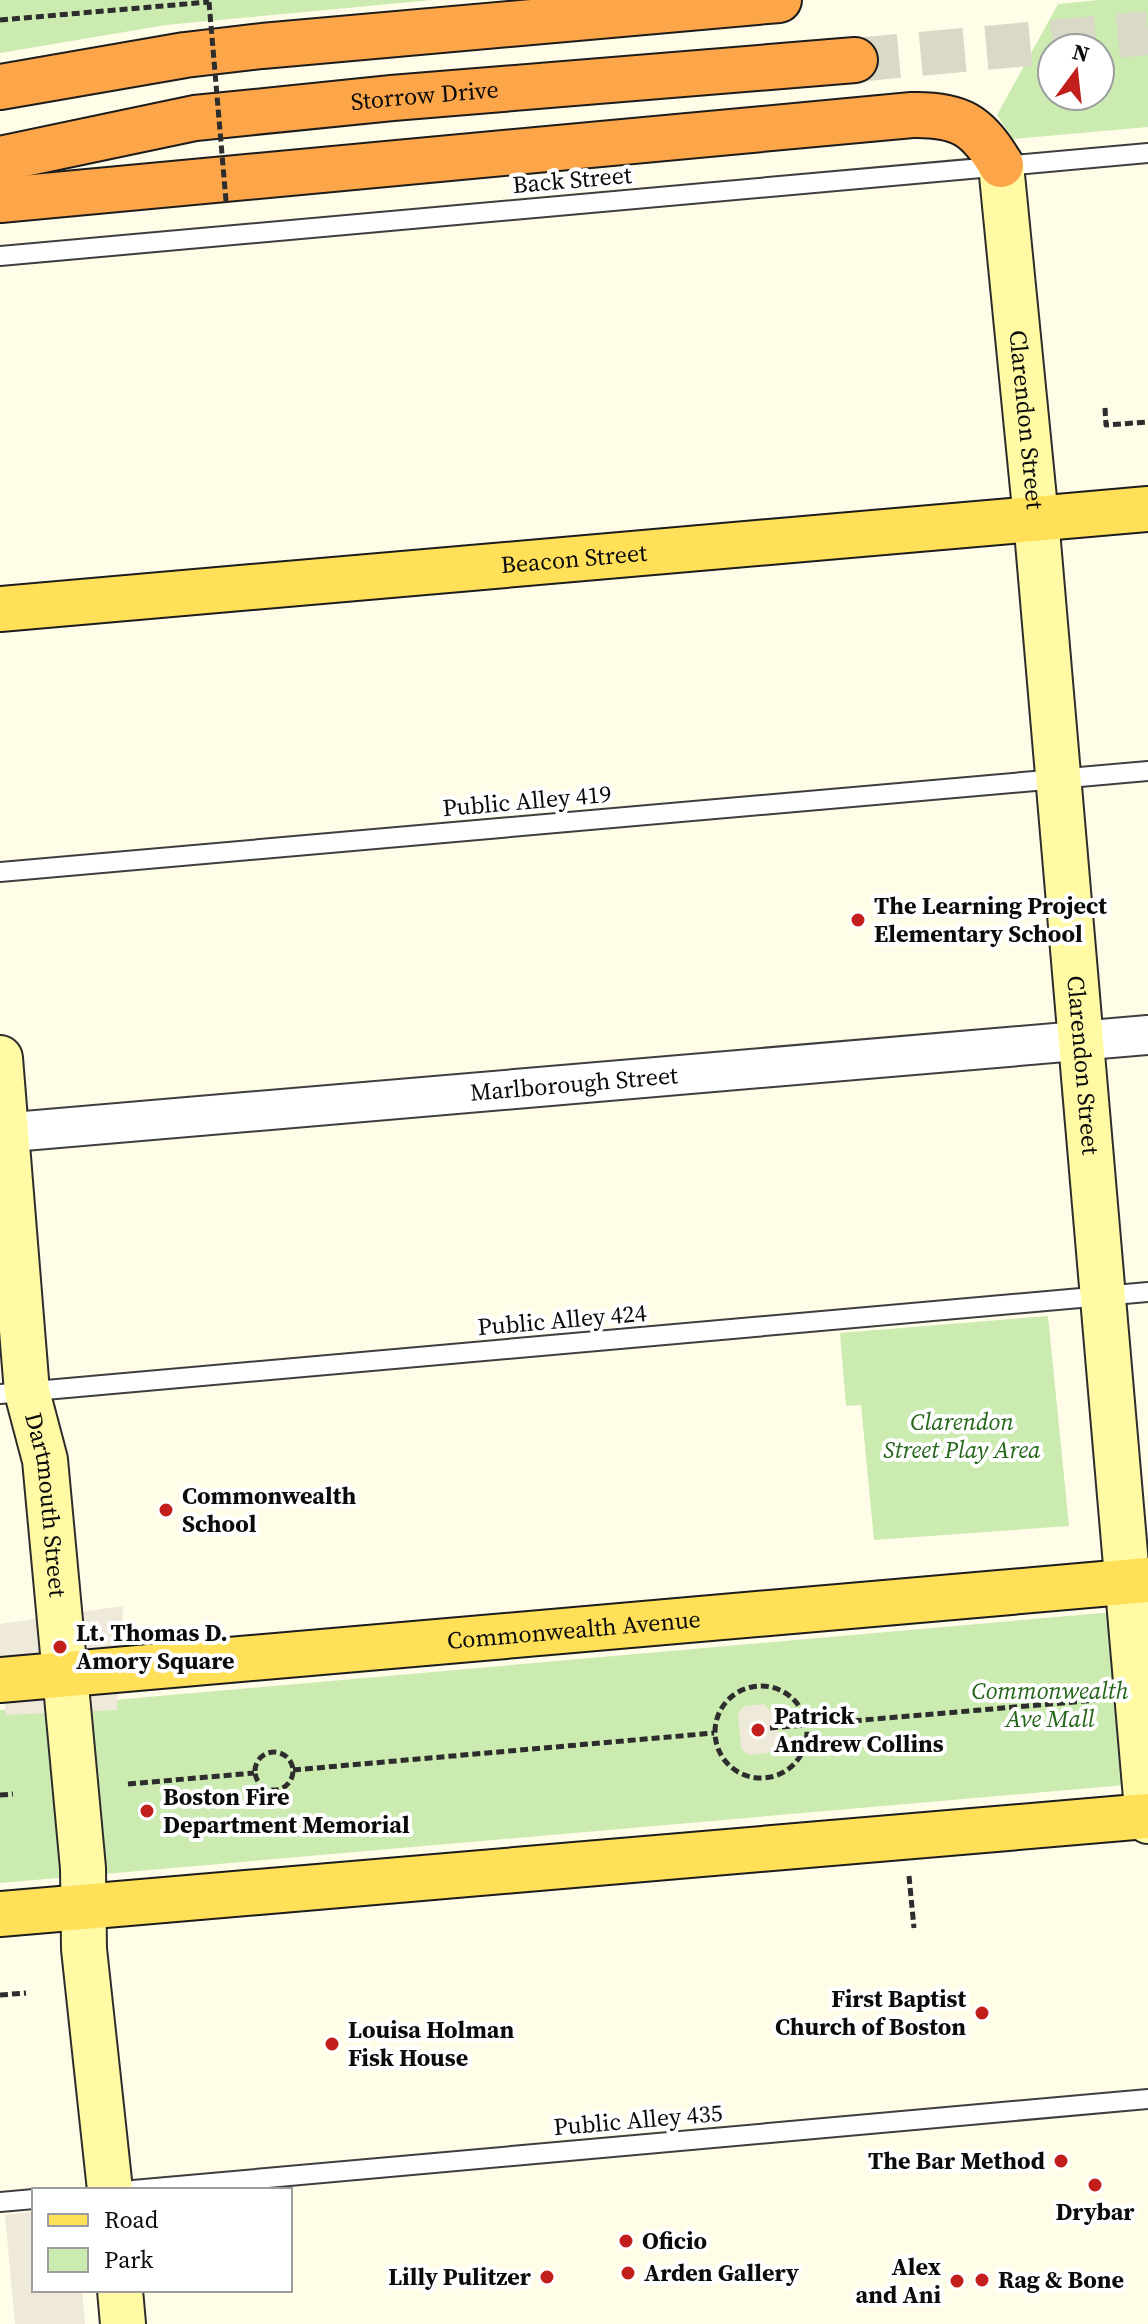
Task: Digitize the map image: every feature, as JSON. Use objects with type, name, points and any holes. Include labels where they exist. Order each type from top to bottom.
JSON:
[{"type":"highway","points":[[0,87],[246,48],[779,0]]},
{"type":"highway","name":"Storrow Drive","points":[[0,159],[116,131],[208,116],[855,60]]},
{"type":"highway","points":[[0,200],[912,115],[939,115],[968,125],[980,134],[1001,165]]},
{"type":"main road","name":"Clarendon Street","points":[[1001,165],[1036,519],[1102,1297],[1138,1581],[1148,1818]]},
{"type":"main road","name":"Beacon Street","points":[[0,609],[1148,509]]},
{"type":"main road","name":"Dartmouth Street","points":[[0,1058],[13,1393],[45,1460],[85,1909],[84,1949],[110,2188]]},
{"type":"main road","name":"Commonwealth Avenue","points":[[0,1680],[1138,1581]]},
{"type":"main road","points":[[0,1914],[1148,1818]]},
{"type":"main road","points":[[120,2292],[123,2324]]},
{"type":"street","name":"Marlborough Street","points":[[4,1133],[1148,1035]]},
{"type":"lane","name":"Back Street","points":[[0,256],[1148,153]]},
{"type":"lane","name":"Public Alley 419","points":[[0,872],[1148,771]]},
{"type":"lane","name":"Public Alley 424","points":[[13,1393],[1148,1292]]},
{"type":"lane","name":"Public Alley 435","points":[[155,2188],[1148,2099]]},
{"type":"lane","points":[[0,2202],[32,2199]]},
{"type":"path","points":[[0,20],[209,2],[226,201]]},
{"type":"path","points":[[1105,408],[1106,425],[1148,422]]},
{"type":"path","points":[[749,1686],[780,1689],[803,1710],[807,1725],[802,1755],[792,1766],[765,1778],[736,1771],[725,1761],[714,1733],[724,1704],[749,1686]]},
{"type":"path","points":[[770,1728],[1097,1700]]},
{"type":"path","points":[[293,1770],[714,1733]]},
{"type":"path","points":[[272,1752],[289,1759],[293,1770],[286,1786],[276,1791],[264,1788],[254,1773],[257,1761],[272,1752]]},
{"type":"path","points":[[128,1784],[254,1773]]},
{"type":"path","points":[[0,1795],[13,1794]]},
{"type":"path","points":[[909,1875],[914,1928]]},
{"type":"path","points":[[0,1995],[26,1993]]},
{"type":"green space","points":[[0,0],[432,0],[166,25],[0,53]]},
{"type":"green space","points":[[1148,0],[1148,127],[1013,139],[997,115],[1036,44],[1036,112],[1116,112],[1116,32],[1043,32],[1058,4]]},
{"type":"green space","name":"Clarendon Street Play Area","points":[[1048,1316],[1069,1526],[874,1540],[861,1405],[846,1406],[840,1333]]},
{"type":"green space","name":"Commonwealth Ave Mall","points":[[1148,1609],[1148,1783],[0,1883],[0,1710]]},
{"type":"shaded area","name":"Lt. Thomas D. Amory Square","points":[[123,1606],[117,1710],[6,1715],[0,1669],[0,1624]]},
{"type":"shaded area","points":[[764,1704],[770,1711],[777,1710],[779,1745],[773,1746],[768,1753],[749,1755],[741,1748],[738,1713],[744,1706]]},
{"type":"shaded area","points":[[32,2212],[32,2292],[82,2292],[85,2324],[15,2324],[5,2215]]},
{"type":"tunnel","points":[[855,60],[1148,33]]},
{"type":"place","name":"The Learning Project Elementary School","points":[[858,920]]},
{"type":"place","name":"Commonwealth School","points":[[166,1510]]},
{"type":"place","name":"Lt. Thomas D. Amory Square","points":[[60,1647]]},
{"type":"place","name":"Patrick Andrew Collins","points":[[758,1730]]},
{"type":"place","name":"Boston Fire Department Memorial","points":[[147,1811]]},
{"type":"place","name":"First Baptist Church of Boston","points":[[982,2013]]},
{"type":"place","name":"Louisa Holman Fisk House","points":[[332,2044]]},
{"type":"place","name":"The Bar Method","points":[[1061,2161]]},
{"type":"place","name":"Drybar","points":[[1095,2185]]},
{"type":"place","name":"Oficio","points":[[626,2241]]},
{"type":"place","name":"Arden Gallery","points":[[628,2273]]},
{"type":"place","name":"Lilly Pulitzer","points":[[547,2277]]},
{"type":"place","name":"Rag & Bone","points":[[982,2280]]},
{"type":"place","name":"Alex and Ani","points":[[957,2281]]}]
